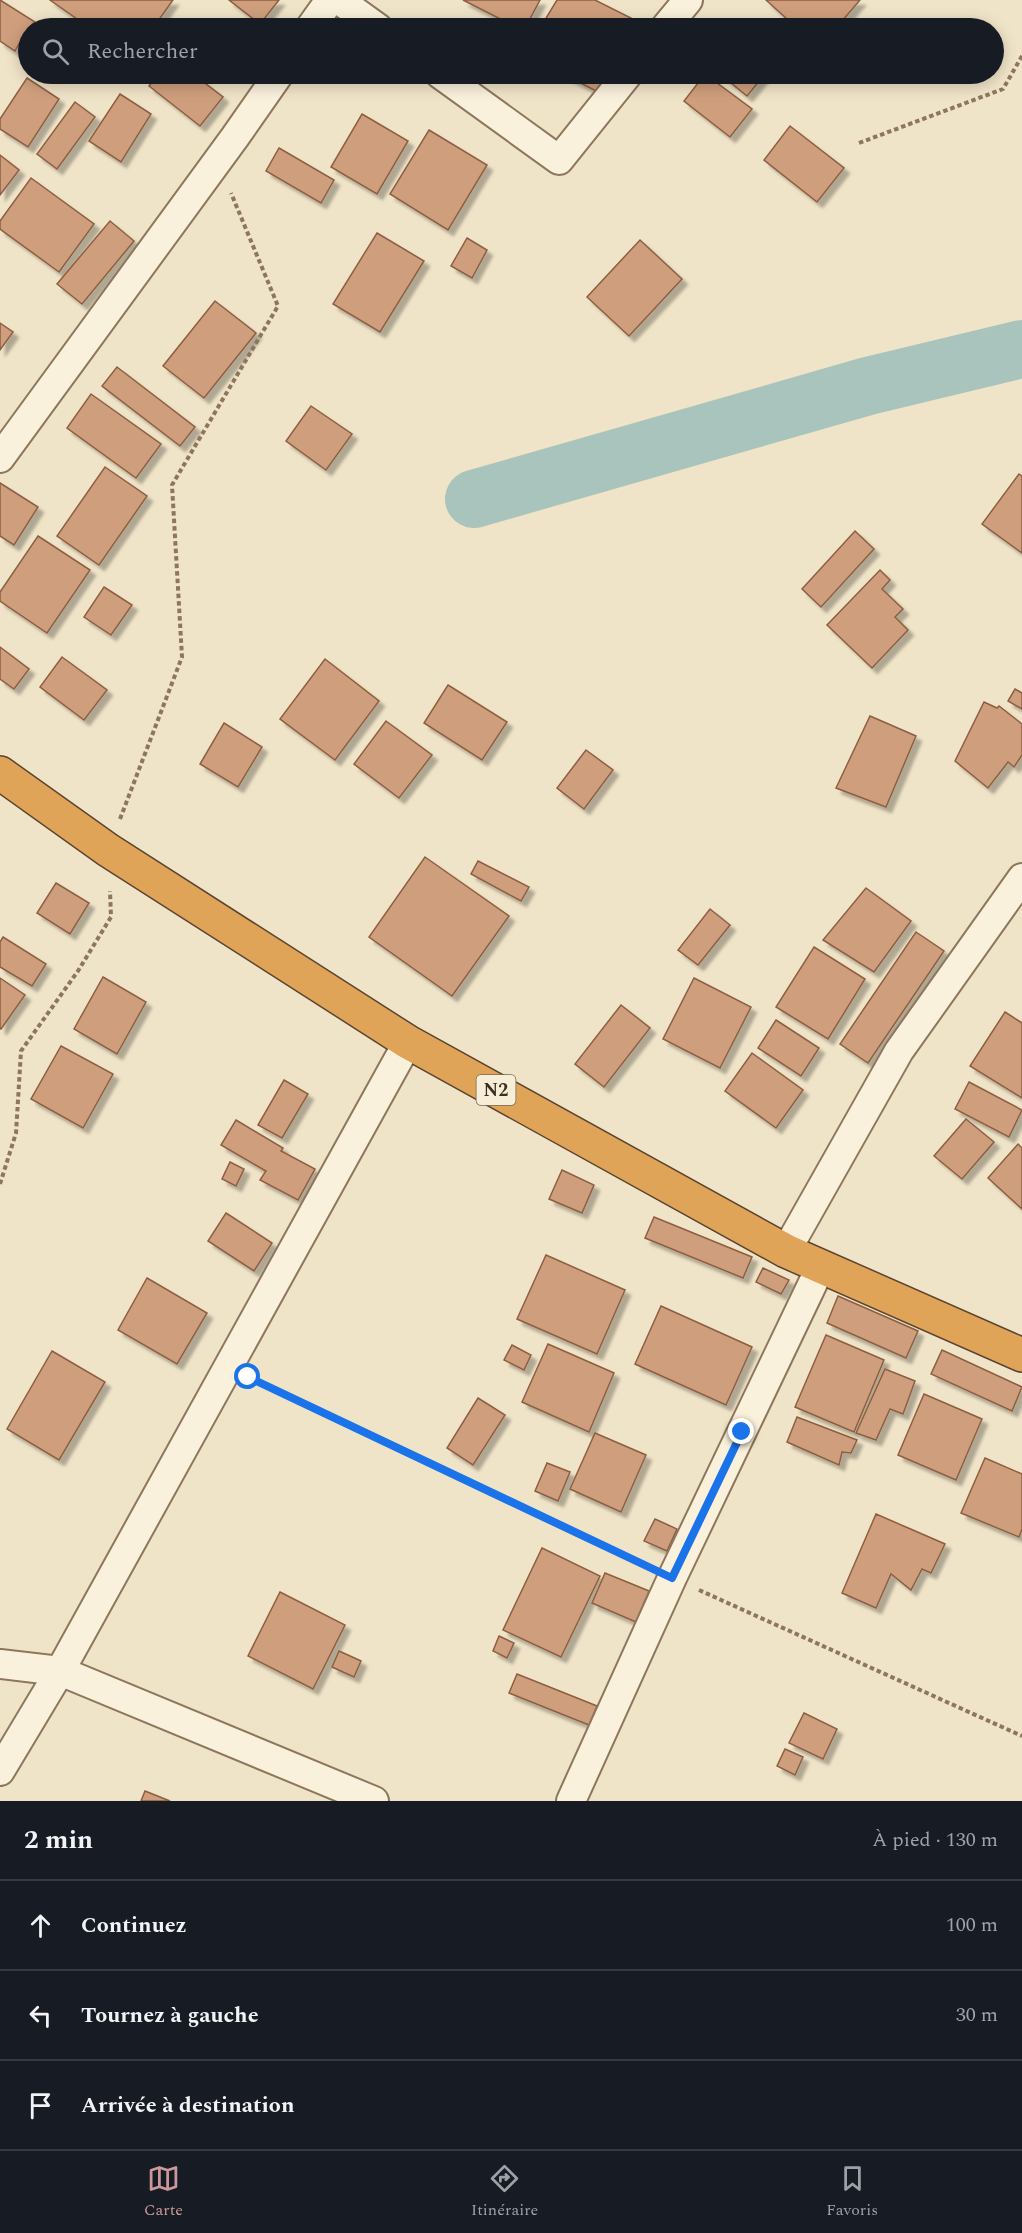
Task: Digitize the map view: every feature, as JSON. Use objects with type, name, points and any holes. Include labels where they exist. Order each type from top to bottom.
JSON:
[{"type":"highway","name":"N2","points":[[0,773],[108,850],[408,1041],[786,1251],[1022,1355]]},
{"type":"street","points":[[317,18],[330,0]]},
{"type":"street","points":[[339,0],[364,18]]},
{"type":"street","points":[[673,18],[688,0]]},
{"type":"street","points":[[0,458],[272,84]]},
{"type":"street","points":[[454,84],[559,160],[620,84]]},
{"type":"street","points":[[786,1251],[899,1051],[1022,878]]},
{"type":"street","points":[[0,1771],[60,1671],[408,1041]]},
{"type":"street","points":[[571,1801],[672,1578],[821,1266]]},
{"type":"street","points":[[0,1664],[60,1671],[374,1801]]},
{"type":"path","points":[[859,142],[1003,89],[1022,56]]},
{"type":"path","points":[[0,1184],[16,1133],[21,1051],[78,971],[111,917],[108,850],[182,657],[172,485],[278,306],[230,190]]},
{"type":"path","points":[[226,1367],[672,1578],[1022,1736]]},
{"type":"building","points":[[0,0],[29,18],[18,18],[18,46],[15,51],[0,41]]},
{"type":"building","points":[[50,0],[173,0],[160,18],[76,18]]},
{"type":"building","points":[[229,0],[279,0],[265,18],[252,18]]},
{"type":"building","points":[[463,0],[540,0],[530,18],[498,18]]},
{"type":"building","points":[[557,0],[595,0],[631,18],[546,18]]},
{"type":"building","points":[[766,0],[860,0],[845,18],[786,18]]},
{"type":"building","points":[[23,84],[36,84],[59,99],[28,147],[0,129],[0,119]]},
{"type":"building","points":[[151,84],[206,84],[223,97],[200,126],[149,86]]},
{"type":"building","points":[[582,84],[605,84],[600,93]]},
{"type":"building","points":[[697,84],[718,84],[752,109],[730,137],[684,101]]},
{"type":"building","points":[[732,84],[757,84],[747,96]]},
{"type":"building","points":[[120,94],[151,114],[121,162],[89,141]]},
{"type":"building","points":[[75,102],[95,117],[57,169],[37,154]]},
{"type":"building","points":[[362,114],[408,141],[377,194],[331,167]]},
{"type":"building","points":[[790,126],[844,168],[817,202],[764,160]]},
{"type":"building","points":[[429,130],[487,165],[448,230],[390,194]]},
{"type":"building","points":[[279,148],[334,180],[321,203],[266,171]]},
{"type":"building","points":[[0,155],[19,170],[0,195]]},
{"type":"building","points":[[31,178],[94,224],[59,272],[0,229],[0,221]]},
{"type":"building","points":[[110,221],[134,241],[82,304],[57,284]]},
{"type":"building","points":[[377,233],[424,261],[380,332],[333,304]]},
{"type":"building","points":[[467,238],[487,250],[472,278],[451,266]]},
{"type":"building","points":[[640,240],[682,279],[629,336],[587,297]]},
{"type":"building","points":[[215,301],[256,333],[204,398],[163,366]]},
{"type":"building","points":[[0,323],[13,332],[0,350]]},
{"type":"building","points":[[117,367],[195,427],[180,446],[102,386]]},
{"type":"building","points":[[91,394],[161,444],[136,478],[67,428]]},
{"type":"building","points":[[311,406],[352,434],[326,470],[286,441]]},
{"type":"building","points":[[105,467],[147,496],[99,565],[57,536]]},
{"type":"building","points":[[1019,474],[1022,476],[1022,553],[982,524]]},
{"type":"building","points":[[0,483],[38,507],[14,545],[0,536]]},
{"type":"building","points":[[855,531],[874,549],[821,607],[802,589]]},
{"type":"building","points":[[38,536],[90,570],[47,633],[0,601],[0,592]]},
{"type":"building","points":[[880,570],[890,580],[882,589],[903,609],[895,617],[908,630],[872,668],[827,625]]},
{"type":"building","points":[[104,587],[132,605],[111,635],[84,617]]},
{"type":"building","points":[[0,647],[29,669],[14,689],[0,679]]},
{"type":"building","points":[[62,657],[107,690],[84,720],[40,687]]},
{"type":"building","points":[[325,659],[379,701],[335,760],[280,719]]},
{"type":"building","points":[[448,685],[507,722],[482,760],[424,723]]},
{"type":"building","points":[[1015,689],[1022,693],[1022,709],[1008,701]]},
{"type":"building","points":[[984,702],[997,708],[999,706],[1022,724],[1022,755],[1014,767],[1008,762],[988,788],[955,761]]},
{"type":"building","points":[[870,716],[916,736],[886,807],[836,788]]},
{"type":"building","points":[[386,721],[432,755],[399,798],[354,764]]},
{"type":"building","points":[[224,723],[262,747],[238,787],[200,764]]},
{"type":"building","points":[[586,750],[613,770],[584,809],[557,788]]},
{"type":"building","points":[[425,857],[509,916],[452,996],[369,937]]},
{"type":"building","points":[[478,861],[529,887],[521,901],[471,874]]},
{"type":"building","points":[[56,883],[89,903],[70,934],[37,913]]},
{"type":"building","points":[[866,888],[911,921],[874,972],[823,940]]},
{"type":"building","points":[[710,909],[730,925],[698,965],[678,950]]},
{"type":"building","points":[[916,932],[944,951],[868,1063],[840,1044]]},
{"type":"building","points":[[3,937],[46,964],[32,986],[0,967],[0,942]]},
{"type":"building","points":[[814,947],[865,979],[828,1039],[776,1007]]},
{"type":"building","points":[[103,977],[146,1002],[117,1054],[74,1029]]},
{"type":"building","points":[[0,978],[25,995],[1,1029],[0,1028]]},
{"type":"building","points":[[694,978],[751,1007],[720,1068],[663,1039]]},
{"type":"building","points":[[621,1005],[650,1028],[604,1087],[575,1064]]},
{"type":"building","points":[[1005,1012],[1022,1023],[1022,1098],[970,1066]]},
{"type":"building","points":[[776,1020],[819,1048],[801,1076],[758,1048]]},
{"type":"building","points":[[61,1046],[113,1074],[83,1128],[31,1099]]},
{"type":"building","points":[[752,1053],[803,1090],[776,1128],[725,1091]]},
{"type":"building","points":[[284,1080],[308,1094],[282,1138],[258,1125]]},
{"type":"building","points":[[969,1082],[1022,1110],[1009,1137],[955,1109]]},
{"type":"building","points":[[966,1119],[994,1142],[962,1179],[934,1156]]},
{"type":"building","points":[[236,1120],[283,1148],[281,1151],[315,1169],[298,1200],[260,1180],[266,1171],[221,1145]]},
{"type":"building","points":[[1018,1144],[1022,1148],[1022,1209],[988,1178]]},
{"type":"building","points":[[230,1162],[244,1169],[236,1186],[222,1179]]},
{"type":"building","points":[[562,1170],[594,1185],[582,1213],[549,1199]]},
{"type":"building","points":[[226,1213],[272,1243],[254,1271],[208,1241]]},
{"type":"building","points":[[654,1217],[752,1257],[743,1278],[645,1238]]},
{"type":"building","points":[[546,1255],[625,1290],[597,1354],[517,1319]]},
{"type":"building","points":[[763,1268],[789,1280],[781,1294],[756,1282]]},
{"type":"building","points":[[147,1278],[207,1313],[177,1364],[118,1330]]},
{"type":"building","points":[[838,1296],[918,1331],[906,1358],[827,1323]]},
{"type":"building","points":[[661,1306],[752,1347],[726,1405],[635,1364]]},
{"type":"building","points":[[826,1335],[884,1360],[854,1432],[795,1407]]},
{"type":"building","points":[[548,1344],[614,1373],[589,1432],[522,1402]]},
{"type":"building","points":[[512,1345],[531,1355],[524,1370],[504,1360]]},
{"type":"building","points":[[942,1350],[1022,1387],[1012,1411],[931,1374]]},
{"type":"building","points":[[52,1351],[105,1382],[59,1460],[7,1429]]},
{"type":"building","points":[[885,1369],[915,1381],[903,1414],[890,1409],[876,1440],[856,1433]]},
{"type":"building","points":[[924,1394],[982,1419],[956,1480],[898,1455]]},
{"type":"building","points":[[478,1398],[505,1415],[473,1465],[447,1448]]},
{"type":"building","points":[[797,1417],[857,1440],[851,1453],[842,1452],[839,1465],[787,1442]]},
{"type":"building","points":[[595,1433],[646,1455],[621,1512],[570,1489]]},
{"type":"building","points":[[985,1458],[1022,1474],[1022,1529],[1019,1537],[961,1513]]},
{"type":"building","points":[[547,1463],[570,1472],[558,1501],[535,1491]]},
{"type":"building","points":[[876,1514],[945,1544],[931,1573],[922,1569],[911,1590],[891,1574],[876,1608],[842,1593]]},
{"type":"building","points":[[655,1519],[677,1529],[667,1551],[644,1541]]},
{"type":"building","points":[[542,1548],[600,1576],[561,1657],[503,1630]]},
{"type":"building","points":[[605,1573],[649,1591],[636,1622],[592,1603]]},
{"type":"building","points":[[280,1592],[345,1625],[313,1689],[248,1656]]},
{"type":"building","points":[[499,1636],[514,1643],[507,1658],[493,1651]]},
{"type":"building","points":[[339,1651],[361,1661],[354,1677],[332,1667]]},
{"type":"building","points":[[517,1674],[597,1706],[589,1725],[509,1693]]},
{"type":"building","points":[[804,1713],[837,1729],[823,1759],[789,1743]]},
{"type":"building","points":[[785,1749],[803,1757],[795,1775],[777,1766]]},
{"type":"building","points":[[145,1791],[170,1801],[141,1801]]},
{"type":"waterway","points":[[474,499],[868,386],[1022,349]]},
{"type":"route","points":[[248,1377],[672,1578],[742,1432]]}]
